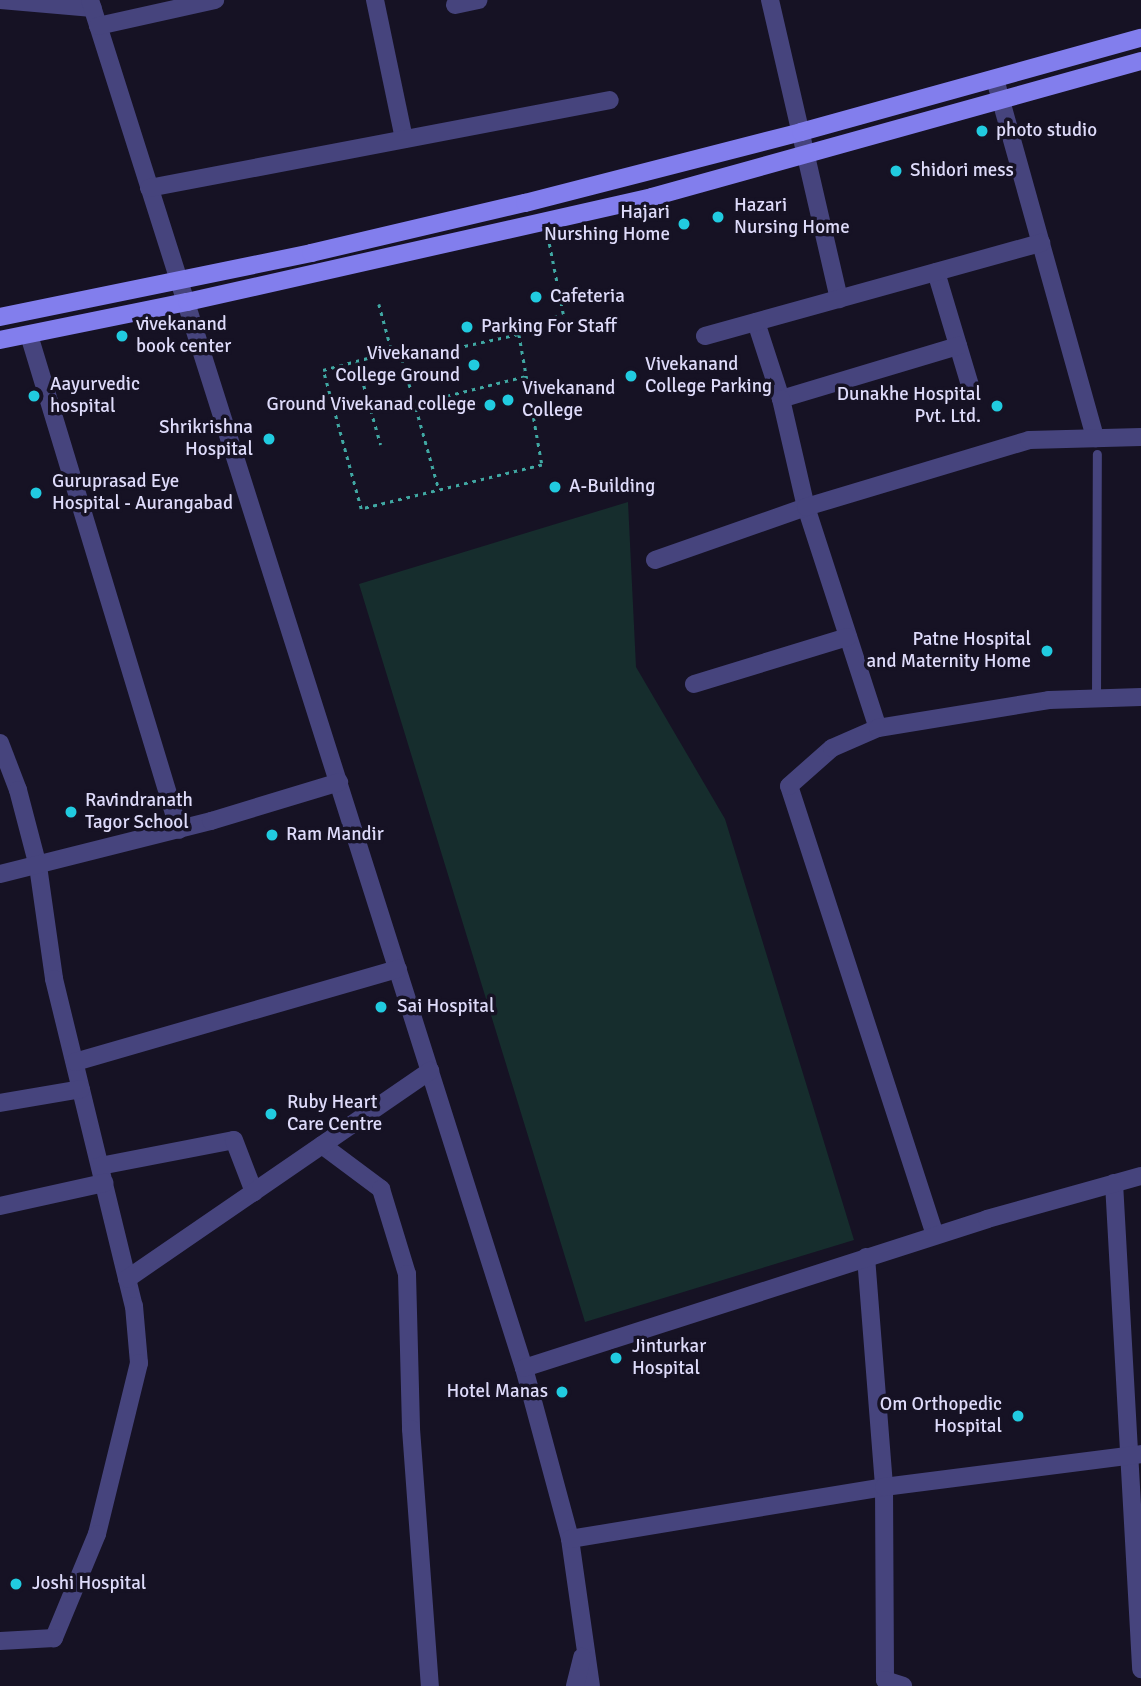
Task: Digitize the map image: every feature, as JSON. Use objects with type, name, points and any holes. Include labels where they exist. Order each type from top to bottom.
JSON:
[{"type":"street","points":[[0,0],[91,4],[524,1368],[570,1539],[591,1686]]},
{"type":"street","points":[[98,26],[215,0]]},
{"type":"street","points":[[375,0],[404,139]]},
{"type":"street","points":[[455,5],[478,0]]},
{"type":"street","points":[[770,0],[839,299]]},
{"type":"street","points":[[0,317],[180,281],[525,203],[801,132],[1141,38]]},
{"type":"street","points":[[0,340],[187,302],[652,197],[1141,61]]},
{"type":"street","points":[[995,79],[1096,446]]},
{"type":"street","points":[[149,188],[610,100]]},
{"type":"street","points":[[705,337],[1041,243]]},
{"type":"street","points":[[936,272],[970,385]]},
{"type":"street","points":[[756,322],[781,399],[806,507],[878,728]]},
{"type":"street","points":[[29,334],[179,830]]},
{"type":"street","points":[[781,399],[958,346]]},
{"type":"street","points":[[655,560],[806,507],[1029,440],[1096,446],[1141,437]]},
{"type":"street","points":[[694,684],[848,637]]},
{"type":"street","points":[[935,1235],[789,786],[832,748],[878,728],[1049,700],[1141,697]]},
{"type":"street","points":[[0,743],[18,790],[38,866],[54,979],[134,1306],[139,1363],[97,1534],[54,1637],[0,1642]]},
{"type":"street","points":[[0,874],[179,830],[339,782]]},
{"type":"street","points":[[75,1062],[398,969]]},
{"type":"street","points":[[127,1279],[430,1071]]},
{"type":"street","points":[[0,1103],[81,1089]]},
{"type":"street","points":[[0,1206],[102,1175],[234,1140],[254,1192]]},
{"type":"street","points":[[322,1145],[381,1189],[407,1274],[411,1429],[430,1686]]},
{"type":"street","points":[[524,1368],[935,1235],[1141,1176]]},
{"type":"street","points":[[1114,1183],[1135,1455],[1141,1669]]},
{"type":"street","points":[[866,1257],[884,1487],[886,1680],[903,1686]]},
{"type":"street","points":[[570,1539],[884,1487],[1135,1455]]},
{"type":"street","points":[[575,1686],[584,1650]]},
{"type":"lane","points":[[1096,446],[1096,699]]},
{"type":"path","points":[[519,334],[423,355],[392,352],[323,370],[361,509],[541,465],[519,334],[522,328],[563,314],[544,222]]},
{"type":"path","points":[[379,304],[392,352]]},
{"type":"path","points":[[400,351],[439,490]]},
{"type":"path","points":[[357,361],[381,445]]},
{"type":"path","points":[[414,404],[526,376]]},
{"type":"green space","points":[[628,502],[636,667],[725,819],[854,1240],[585,1322],[359,584]]},
{"type":"place","name":"photo studio","points":[[982,131]]},
{"type":"place","name":"Shidori mess","points":[[896,171]]},
{"type":"place","name":"Hazari Nursing Home","points":[[718,217]]},
{"type":"place","name":"Hajari Nurshing Home","points":[[684,224]]},
{"type":"place","name":"Cafeteria","points":[[536,297]]},
{"type":"place","name":"Parking For Staff","points":[[467,327]]},
{"type":"place","name":"vivekanand book center","points":[[122,336]]},
{"type":"place","name":"Vivekanand College Ground","points":[[474,365]]},
{"type":"place","name":"Vivekanand College Parking","points":[[631,376]]},
{"type":"place","name":"Aayurvedic hospital","points":[[34,396]]},
{"type":"place","name":"Vivekanand College","points":[[508,400]]},
{"type":"place","name":"Ground Vivekanad college","points":[[490,405]]},
{"type":"place","name":"Dunakhe Hospital Pvt. Ltd.","points":[[997,406]]},
{"type":"place","name":"Shrikrishna Hospital","points":[[269,439]]},
{"type":"place","name":"A-Building","points":[[555,487]]},
{"type":"place","name":"Guruprasad Eye Hospital - Aurangabad","points":[[36,493]]},
{"type":"place","name":"Patne Hospital and Maternity Home","points":[[1047,651]]},
{"type":"place","name":"Ravindranath Tagor School","points":[[71,812]]},
{"type":"place","name":"Ram Mandir","points":[[272,835]]},
{"type":"place","name":"Sai Hospital","points":[[381,1007]]},
{"type":"place","name":"Ruby Heart Care Centre","points":[[271,1114]]},
{"type":"place","name":"Jinturkar Hospital","points":[[616,1358]]},
{"type":"place","name":"Hotel Manas","points":[[562,1392]]},
{"type":"place","name":"Om Orthopedic Hospital","points":[[1018,1416]]},
{"type":"place","name":"Joshi Hospital","points":[[16,1584]]}]
